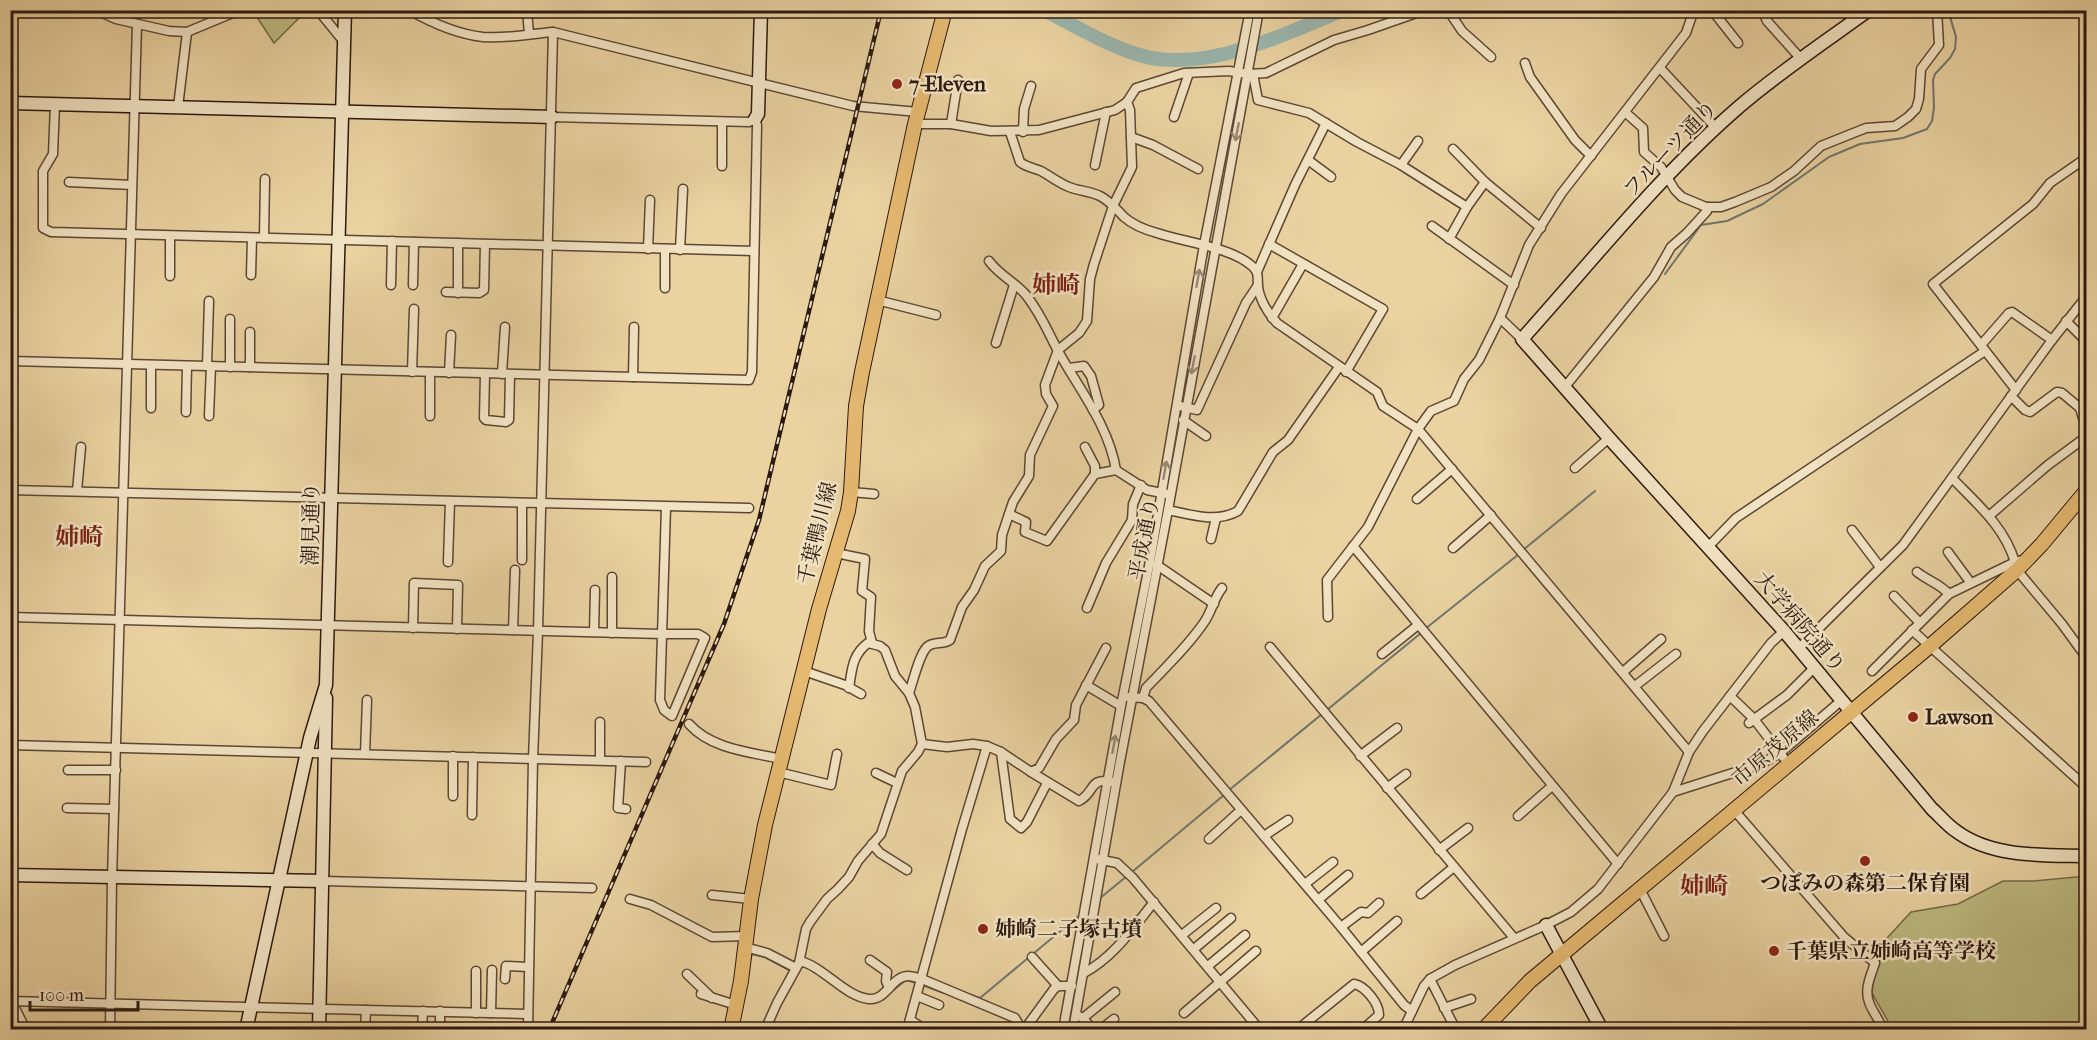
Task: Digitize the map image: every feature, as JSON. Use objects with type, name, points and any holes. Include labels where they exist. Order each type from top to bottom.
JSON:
[{"type":"main road","name":"千葉鴨川線","points":[[730,1029],[736,1005],[751,899],[765,825],[851,492],[856,406],[916,118],[945,10]]},
{"type":"main road","name":"市原茂原線","points":[[1483,1029],[1517,993],[1734,810],[1784,759],[1852,712],[1930,646],[2020,564],[2086,491]]},
{"type":"street","points":[[96,10],[116,19],[169,31],[187,32],[240,10]]},
{"type":"street","points":[[318,10],[344,42]]},
{"type":"street","name":"潮見通り","points":[[246,1029],[307,752],[326,685],[345,10]]},
{"type":"street","points":[[409,10],[433,23],[457,32],[483,37],[553,32],[857,107],[991,131],[1010,132],[1039,130],[1115,110],[1127,102],[1136,88],[1189,73],[1229,71],[1251,74],[1266,73],[1334,40],[1425,10]]},
{"type":"street","points":[[527,10],[529,34]]},
{"type":"street","points":[[10,103],[749,122],[758,114],[761,10]]},
{"type":"street","points":[[1249,37],[1250,10]]},
{"type":"street","points":[[1249,37],[1259,10]]},
{"type":"street","points":[[1448,10],[1462,31],[1491,57]]},
{"type":"street","points":[[1328,617],[1327,580],[1368,527],[1418,429],[1431,411],[1454,401],[1464,380],[1479,360],[1500,318],[1529,245],[1561,194],[1686,33],[1694,10]]},
{"type":"street","points":[[1712,10],[1738,43]]},
{"type":"street","points":[[1762,10],[1767,21],[1802,59]]},
{"type":"street","name":"フルーツ通り","points":[[1522,339],[1666,177],[1716,128],[1763,87],[1869,10]]},
{"type":"street","points":[[1626,113],[1643,128],[1644,152],[1661,167],[1682,197],[1706,207],[1721,207],[1771,187],[1794,171],[1821,146],[1866,128],[1895,126],[1908,117],[1916,108],[1919,99],[1922,69],[1939,45],[1937,10]]},
{"type":"street","points":[[110,1029],[112,879],[137,24]]},
{"type":"street","points":[[178,108],[187,32]]},
{"type":"street","points":[[528,1029],[553,32]]},
{"type":"street","name":"平成通り","points":[[1073,1029],[1084,973],[1099,859],[1140,618],[1183,420],[1181,406],[1215,249],[1244,97],[1251,74],[1249,37]]},
{"type":"street","name":"平成通り","points":[[1112,782],[1125,700],[1168,510],[1166,494],[1204,245],[1240,57],[1249,37]]},
{"type":"street","points":[[1525,63],[1530,77],[1575,140],[1591,156]]},
{"type":"street","points":[[1660,68],[1716,128]]},
{"type":"street","points":[[1174,117],[1189,73]]},
{"type":"street","points":[[1251,74],[1258,100]]},
{"type":"street","points":[[951,124],[958,80]]},
{"type":"street","points":[[1023,132],[1024,109],[1031,86]]},
{"type":"street","points":[[1244,97],[1309,113],[1401,165],[1467,207]]},
{"type":"street","points":[[909,693],[927,647],[950,640],[962,607],[974,590],[985,566],[1002,551],[1002,535],[1013,502],[1029,476],[1030,455],[1053,406],[1046,394],[1045,385],[1058,350],[1080,333],[1087,321],[1090,279],[1113,206],[1132,166],[1130,110],[1127,102]]},
{"type":"street","points":[[55,104],[53,154],[43,171],[43,228],[51,232],[754,251]]},
{"type":"street","points":[[1095,165],[1106,112]]},
{"type":"street","points":[[10,361],[749,380],[752,372],[757,125],[755,119]]},
{"type":"street","points":[[722,122],[722,166]]},
{"type":"street","points":[[1257,272],[1326,123]]},
{"type":"street","points":[[1010,132],[1023,165],[1037,169],[1067,186],[1096,194],[1138,226],[1158,234],[1204,245],[1245,260],[1259,275],[1258,285],[1266,311],[1272,318],[1287,332],[1377,392],[1383,406],[1418,429],[1689,752]]},
{"type":"street","points":[[1131,137],[1153,145],[1198,169]]},
{"type":"street","points":[[1401,165],[1418,141]]},
{"type":"street","points":[[1454,149],[1485,182],[1541,228]]},
{"type":"street","points":[[2086,158],[2050,183],[2033,204],[1933,285],[1983,348],[2025,410],[2030,412],[2057,392],[2062,393],[2080,408],[2086,428]]},
{"type":"street","points":[[1308,160],[1331,177]]},
{"type":"street","points":[[264,238],[265,179]]},
{"type":"street","points":[[69,182],[132,185]]},
{"type":"street","points":[[1449,239],[1467,207],[1485,182]]},
{"type":"street","points":[[680,250],[683,189]]},
{"type":"street","points":[[648,249],[650,200]]},
{"type":"street","points":[[1564,388],[1654,277],[1671,247],[1707,212],[1706,207]]},
{"type":"street","points":[[1432,226],[1514,285]]},
{"type":"street","points":[[170,236],[170,276]]},
{"type":"street","points":[[251,275],[252,238]]},
{"type":"street","points":[[391,285],[392,241]]},
{"type":"street","points":[[413,285],[414,242]]},
{"type":"street","points":[[458,243],[458,293]]},
{"type":"street","points":[[446,292],[479,293],[483,290],[484,244]]},
{"type":"street","points":[[1168,510],[1216,518],[1238,511],[1273,452],[1288,440],[1343,369],[1383,309],[1269,244]]},
{"type":"street","points":[[664,249],[665,288]]},
{"type":"street","points":[[989,261],[996,271],[1024,293],[1043,319],[1113,451],[1116,470]]},
{"type":"street","points":[[1272,318],[1304,264]]},
{"type":"street","points":[[996,343],[1014,285]]},
{"type":"street","points":[[1181,406],[1197,410],[1246,303],[1258,285]]},
{"type":"street","points":[[1799,648],[1904,545],[2052,340],[2086,297]]},
{"type":"street","points":[[209,300],[209,416]]},
{"type":"street","points":[[877,300],[936,315]]},
{"type":"street","points":[[412,372],[414,309]]},
{"type":"street","points":[[1707,548],[1736,518],[1983,348],[2009,313],[2012,312],[2052,340]]},
{"type":"street","points":[[1500,318],[1522,339]]},
{"type":"street","points":[[230,319],[230,367]]},
{"type":"street","points":[[2066,321],[2086,341]]},
{"type":"street","points":[[484,374],[484,418],[506,422],[509,420],[505,327]]},
{"type":"street","points":[[633,377],[634,327]]},
{"type":"street","points":[[250,332],[250,367]]},
{"type":"street","points":[[449,373],[451,335]]},
{"type":"street","name":"大学病院通り","points":[[1522,339],[1799,648],[1932,809],[1956,832],[1980,845],[2022,854],[2086,856]]},
{"type":"street","points":[[151,365],[151,408]]},
{"type":"street","points":[[186,412],[187,366]]},
{"type":"street","points":[[1069,368],[1084,366],[1091,376],[1100,405],[1093,410]]},
{"type":"street","points":[[430,372],[430,416]]},
{"type":"street","points":[[2080,408],[2086,398]]},
{"type":"street","points":[[1183,420],[1206,436]]},
{"type":"street","points":[[1989,516],[2048,465],[2086,437]]},
{"type":"street","points":[[1575,468],[1609,438]]},
{"type":"street","points":[[77,492],[81,447]]},
{"type":"street","points":[[1009,514],[1026,522],[1025,532],[1047,541],[1095,474],[1095,466],[1085,447]]},
{"type":"street","points":[[1095,474],[1116,470],[1147,490],[1166,494]]},
{"type":"street","points":[[1417,499],[1452,470]]},
{"type":"street","points":[[1952,477],[1989,516],[2010,544],[2020,564],[2086,657]]},
{"type":"street","points":[[1087,608],[1106,563],[1132,520],[1133,504],[1141,485]]},
{"type":"street","points":[[10,490],[749,508]]},
{"type":"street","points":[[851,492],[874,494]]},
{"type":"street","points":[[448,562],[450,501]]},
{"type":"street","points":[[522,502],[522,560]]},
{"type":"street","points":[[10,616],[329,626],[612,633],[662,634],[698,634],[705,638],[672,716],[664,710],[660,700],[662,634],[666,507]]},
{"type":"street","points":[[1453,548],[1491,515]]},
{"type":"street","points":[[1211,539],[1216,518]]},
{"type":"street","points":[[1852,530],[1880,567]]},
{"type":"street","points":[[1353,546],[1618,864]]},
{"type":"street","points":[[1948,552],[1970,582]]},
{"type":"street","points":[[765,1029],[798,965],[806,929],[827,899],[849,877],[858,861],[881,834],[902,771],[922,744],[915,707],[909,693],[895,676],[885,650],[872,643],[869,631],[871,597],[862,591],[865,559],[837,553]]},
{"type":"street","points":[[1872,671],[1949,594],[1970,582],[2020,564]]},
{"type":"street","points":[[1157,565],[1214,604]]},
{"type":"street","points":[[513,630],[515,570]]},
{"type":"street","points":[[1917,572],[1932,583],[1942,586],[1949,594]]},
{"type":"street","points":[[612,577],[612,633]]},
{"type":"street","points":[[413,628],[414,584],[458,585],[457,629]]},
{"type":"street","points":[[1143,698],[1146,688],[1205,620],[1214,604],[1215,597],[1222,588]]},
{"type":"street","points":[[594,632],[596,590]]},
{"type":"street","points":[[1894,596],[1919,622]]},
{"type":"street","points":[[1382,654],[1418,625]]},
{"type":"street","points":[[1912,630],[2086,787]]},
{"type":"street","points":[[1403,1029],[1430,979],[1455,965],[1571,912],[1598,889],[1673,792],[1689,752],[1703,730],[1771,643],[1784,632]]},
{"type":"street","points":[[1623,672],[1661,639]]},
{"type":"street","points":[[849,688],[853,660],[862,648],[872,643]]},
{"type":"street","points":[[1270,647],[1514,938]]},
{"type":"street","points":[[1031,772],[1039,768],[1056,739],[1074,720],[1076,705],[1106,648]]},
{"type":"street","points":[[1635,686],[1676,654]]},
{"type":"street","points":[[1752,721],[1787,694],[1815,667]]},
{"type":"street","points":[[804,671],[861,694]]},
{"type":"street","points":[[319,1029],[326,685]]},
{"type":"street","points":[[1086,685],[1125,700],[1143,698],[1149,701],[1305,884],[1404,1005],[1412,1011]]},
{"type":"street","points":[[1730,696],[1784,759]]},
{"type":"street","points":[[365,754],[367,700]]},
{"type":"street","points":[[1673,792],[1784,759],[1842,700]]},
{"type":"street","points":[[600,722],[600,760]]},
{"type":"street","points":[[689,724],[701,735],[728,747],[831,785],[837,754]]},
{"type":"street","points":[[1360,756],[1397,728]]},
{"type":"street","points":[[922,744],[947,747],[973,744],[987,746],[1001,752],[1079,801],[1097,782],[1102,780],[1112,782]]},
{"type":"street","points":[[10,745],[646,762]]},
{"type":"street","points":[[926,1029],[909,1025],[987,746]]},
{"type":"street","points":[[1001,752],[1010,819],[1021,828],[1027,822],[1047,783]]},
{"type":"street","points":[[453,756],[453,796]]},
{"type":"street","points":[[472,814],[473,757]]},
{"type":"street","points":[[621,760],[618,808],[626,809]]},
{"type":"street","points":[[68,770],[116,770]]},
{"type":"street","points":[[876,773],[897,783]]},
{"type":"street","points":[[1388,788],[1406,774]]},
{"type":"street","points":[[1518,816],[1552,786]]},
{"type":"street","points":[[67,808],[114,809]]},
{"type":"street","points":[[1209,839],[1241,810]]},
{"type":"street","points":[[1734,810],[1844,937],[1875,963],[1867,987],[1869,1002],[1880,1020],[1882,1029]]},
{"type":"street","points":[[1264,836],[1288,820]]},
{"type":"street","points":[[1439,850],[1468,828]]},
{"type":"street","points":[[872,844],[880,853],[907,870]]},
{"type":"street","points":[[1099,859],[1117,863],[1133,878],[1260,1029]]},
{"type":"street","name":"平成通り","points":[[1064,1029],[1075,1015],[1072,986],[1099,859]]},
{"type":"street","points":[[1305,884],[1333,862]]},
{"type":"street","points":[[1421,894],[1454,867]]},
{"type":"street","points":[[10,875],[591,888]]},
{"type":"street","points":[[1318,900],[1348,875]]},
{"type":"street","points":[[1640,889],[1664,936]]},
{"type":"street","points":[[712,895],[751,899]]},
{"type":"street","points":[[630,899],[651,905],[712,937],[746,942],[798,965],[811,964],[834,981],[865,998],[875,998],[899,979],[908,976],[922,979],[1015,1018],[1022,1028],[1027,1026],[1054,989],[1058,986],[1072,986]]},
{"type":"street","points":[[1084,973],[1130,934],[1154,902]]},
{"type":"street","points":[[1341,927],[1361,912],[1368,913],[1379,903]]},
{"type":"street","points":[[1182,935],[1216,908]]},
{"type":"street","points":[[1194,949],[1231,918]]},
{"type":"street","points":[[1361,952],[1397,921]]},
{"type":"street","points":[[1546,925],[1602,1029]]},
{"type":"street","points":[[1208,966],[1245,935]]},
{"type":"street","points":[[1184,1013],[1256,951]]},
{"type":"street","points":[[1032,957],[1058,986]]},
{"type":"street","points":[[870,960],[887,972],[886,981],[889,988]]},
{"type":"street","points":[[506,979],[506,966],[528,967]]},
{"type":"street","points":[[491,1013],[492,970]]},
{"type":"street","points":[[476,971],[476,1012]]},
{"type":"street","points":[[687,974],[713,998]]},
{"type":"street","points":[[1430,979],[1456,1029]]},
{"type":"street","points":[[1297,1029],[1354,984],[1361,986],[1379,1007],[1380,1014],[1362,1029]]},
{"type":"street","points":[[1093,1029],[1075,1015],[1115,992]]},
{"type":"street","points":[[701,994],[736,1005]]},
{"type":"street","points":[[917,996],[939,1005]]},
{"type":"street","points":[[1444,1008],[1471,999]]},
{"type":"street","points":[[26,1029],[11,1000],[527,1014]]},
{"type":"street","points":[[365,1029],[366,1010]]},
{"type":"street","points":[[422,1029],[423,1011]]},
{"type":"street","points":[[440,1011],[440,1029]]},
{"type":"street","points":[[1101,1029],[1114,1019]]},
{"type":"street","points":[[10,1025],[13,1029]]},
{"type":"shaded area","points":[[253,11],[306,11],[274,43]]},
{"type":"shaded area","points":[[2086,876],[2086,1029],[1904,1029],[1889,1023],[1872,993],[1876,950],[1911,912],[1958,904],[2003,881],[2034,881]]},
{"type":"waterway","points":[[1044,10],[1124,50],[1161,59],[1188,60],[1242,49],[1344,10]]},
{"type":"waterway","points":[[1665,274],[1701,225],[1727,221],[1763,204],[1829,157],[1860,144],[1903,138],[1927,129],[1932,121],[1934,108],[1933,80],[1935,74],[1955,49],[1956,37],[1948,10]]},
{"type":"waterway","points":[[1523,550],[1595,491]]},
{"type":"waterway","points":[[1425,629],[1519,554]]},
{"type":"waterway","points":[[1228,791],[1421,633]]},
{"type":"waterway","points":[[1132,872],[1224,795]]},
{"type":"waterway","points":[[1099,899],[1127,876]]},
{"type":"waterway","points":[[965,993],[980,998],[1081,914]]},
{"type":"waterway","points":[[750,961],[752,954],[765,957],[791,969]]},
{"type":"waterway","points":[[886,996],[906,980],[916,983]]},
{"type":"waterway","points":[[922,985],[944,993]]},
{"type":"railway","points":[[549,1030],[724,624],[759,520],[881,10]]},
{"type":"place","name":"7-Eleven","points":[[897,84]]},
{"type":"place","name":"Lawson","points":[[1913,717]]},
{"type":"place","name":"つぼみの森第二保育園","points":[[1865,861]]},
{"type":"place","name":"姉崎二子塚古墳","points":[[983,929]]},
{"type":"place","name":"千葉県立姉崎高等学校","points":[[1774,951]]},
{"type":"district","name":"姉崎","points":[[1056,285]]},
{"type":"district","name":"姉崎","points":[[79,537]]},
{"type":"district","name":"姉崎","points":[[1704,886]]}]
